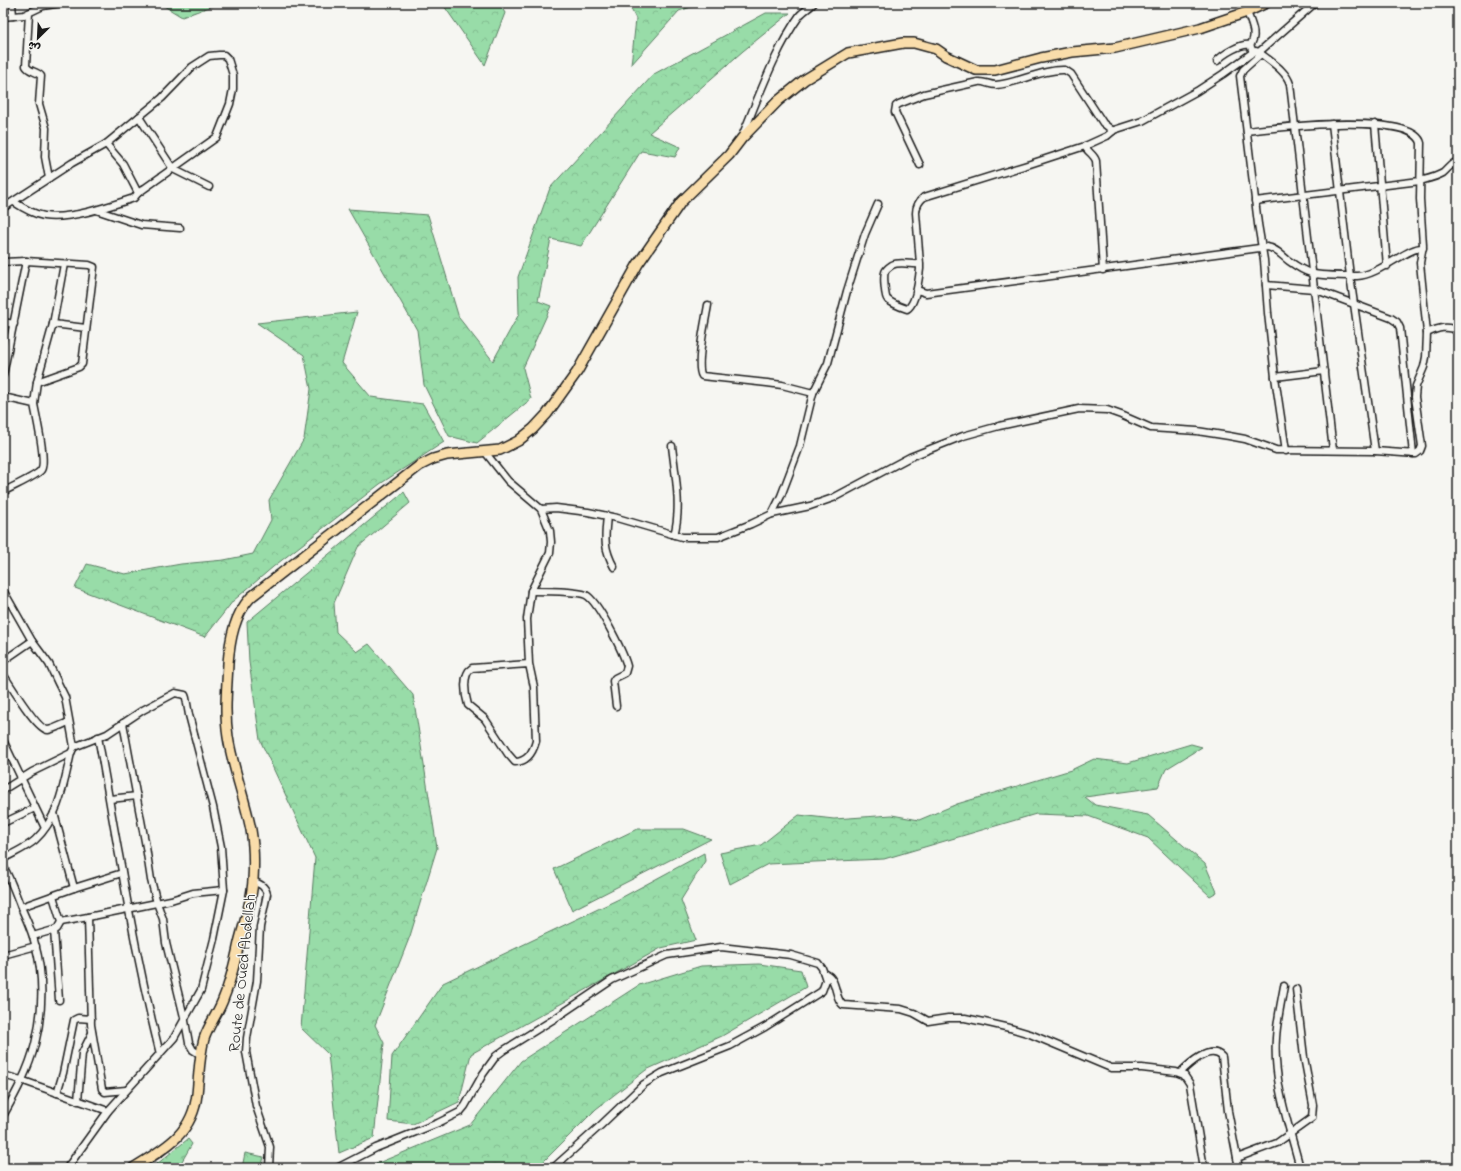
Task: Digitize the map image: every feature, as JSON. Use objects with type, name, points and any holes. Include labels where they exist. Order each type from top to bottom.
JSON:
[{"type":"main road","points":[[133,1168],[173,1141],[190,1121],[197,1097],[201,1055],[205,1038],[224,998],[232,975],[251,895],[253,880],[253,853],[251,832],[232,758],[225,711],[230,643],[234,628],[243,607],[251,597],[419,466],[433,459],[447,455],[500,450],[518,441],[533,429],[547,414],[577,372],[638,264],[681,202],[729,155],[742,138],[783,96],[804,80],[848,53],[903,43],[914,43],[936,50],[976,70],[987,71],[1041,58],[1115,48],[1200,28],[1248,12],[1266,3]]},
{"type":"street","points":[[12,3],[13,16]]},
{"type":"street","points":[[3,17],[29,14],[43,6],[61,3]]},
{"type":"street","points":[[742,138],[772,67],[786,39],[801,14],[814,3]]},
{"type":"street","points":[[1286,451],[1275,377],[1262,248],[1240,76],[1243,70],[1258,53],[1315,3]]},
{"type":"street","points":[[1217,61],[1227,52],[1250,45],[1254,40],[1254,34],[1248,12]]},
{"type":"street","points":[[29,14],[26,66],[29,70],[41,76],[39,104],[46,128],[45,157],[49,178]]},
{"type":"street","points":[[1250,45],[1284,73],[1289,80],[1333,450]]},
{"type":"street","points":[[920,264],[894,264],[886,270],[884,275],[886,298],[905,308],[910,306],[917,290],[920,264],[916,209],[919,202],[924,197],[1085,146],[1107,136],[1113,131],[1142,121],[1196,91],[1258,53]]},
{"type":"street","points":[[3,208],[49,178],[106,144],[162,98],[192,67],[209,56],[219,55],[228,58],[233,75],[233,89],[230,104],[217,137],[138,193],[134,198],[96,210],[60,216],[45,216],[26,210],[14,202]]},
{"type":"street","points":[[920,165],[895,112],[896,106],[924,94],[978,82],[986,82],[995,85],[1049,72],[1066,70],[1071,74],[1103,123],[1113,131]]},
{"type":"street","points":[[986,82],[987,71]]},
{"type":"street","points":[[139,117],[173,169],[209,187]]},
{"type":"street","points":[[1332,124],[1350,276],[1375,451]]},
{"type":"street","points":[[541,509],[556,508],[607,516],[682,537],[718,537],[772,514],[810,506],[833,498],[910,457],[963,436],[999,426],[1079,409],[1098,409],[1114,412],[1151,428],[1197,431],[1229,436],[1286,451],[1333,450],[1412,454],[1418,453],[1422,446],[1415,392],[1425,364],[1427,333],[1420,263],[1423,248],[1420,181],[1421,143],[1417,136],[1402,129],[1375,124],[1295,126],[1247,131]]},
{"type":"street","points":[[1375,124],[1379,186],[1387,266]]},
{"type":"street","points":[[106,144],[123,164],[138,193]]},
{"type":"street","points":[[1085,146],[1094,156],[1096,161],[1103,270]]},
{"type":"street","points":[[1255,201],[1420,181],[1439,175],[1458,161]]},
{"type":"street","points":[[772,514],[800,446],[813,393],[827,367],[847,291],[865,234],[878,204]]},
{"type":"street","points":[[96,210],[141,225],[180,228]]},
{"type":"street","points":[[917,290],[926,293],[1269,247],[1274,249],[1290,262],[1312,274],[1350,276],[1368,275],[1387,266],[1414,249],[1423,248]]},
{"type":"street","points":[[3,262],[26,261],[89,264],[94,267],[82,364],[79,367],[37,382]]},
{"type":"street","points":[[3,375],[26,261]]},
{"type":"street","points":[[3,492],[35,475],[42,469],[43,454],[34,404],[37,382],[52,324],[64,264]]},
{"type":"street","points":[[1266,285],[1314,289],[1394,319],[1400,326],[1412,454]]},
{"type":"street","points":[[708,305],[701,347],[700,372],[702,376],[782,385],[813,393]]},
{"type":"street","points":[[3,322],[14,324]]},
{"type":"street","points":[[52,324],[86,328]]},
{"type":"street","points":[[1427,333],[1442,327],[1458,331]]},
{"type":"street","points":[[1275,377],[1324,371]]},
{"type":"street","points":[[3,397],[34,404]]},
{"type":"street","points":[[672,446],[676,480],[678,522],[674,535]]},
{"type":"street","points":[[485,452],[508,481],[541,509],[550,531],[551,547],[547,561],[531,591],[527,620],[529,664],[534,687],[536,741],[534,748],[525,760],[515,762],[485,719],[468,705],[465,681],[467,672],[472,668],[529,664]]},
{"type":"street","points":[[607,516],[606,546],[608,555],[614,566]]},
{"type":"street","points":[[531,591],[544,590],[584,594],[590,598],[600,611],[627,666],[625,673],[615,678],[613,681],[616,706]]},
{"type":"street","points":[[3,859],[35,840],[45,828],[59,802],[73,750],[64,698],[58,683],[49,664],[32,641],[4,594]]},
{"type":"street","points":[[3,661],[32,641]]},
{"type":"street","points":[[3,674],[26,708],[43,728],[50,730],[69,722]]},
{"type":"street","points":[[3,790],[32,772],[98,737],[111,732],[143,710],[176,693],[185,695],[213,807],[221,846],[224,890],[214,939],[201,990],[174,1038],[108,1111],[67,1168]]},
{"type":"street","points":[[123,723],[157,903],[163,919],[166,943],[190,1047],[201,1055]]},
{"type":"street","points":[[98,737],[128,908],[146,998],[160,1054]]},
{"type":"street","points":[[3,740],[5,751],[21,779],[45,828]]},
{"type":"street","points":[[110,799],[137,796]]},
{"type":"street","points":[[3,823],[35,808]]},
{"type":"street","points":[[54,813],[74,888]]},
{"type":"street","points":[[3,1116],[21,1080],[35,1044],[40,1014],[41,991],[39,963],[33,936],[4,868]]},
{"type":"street","points":[[21,907],[122,873]]},
{"type":"street","name":"Route de Oued Abdellah","points":[[253,880],[263,886],[266,889],[267,894],[260,927],[257,981],[246,1052],[256,1106],[270,1147],[269,1168]]},
{"type":"street","points":[[61,922],[157,903],[193,893],[224,890]]},
{"type":"street","points":[[33,936],[59,928],[61,922],[53,896]]},
{"type":"street","points":[[88,917],[92,1033],[102,1089],[105,1092],[126,1090]]},
{"type":"street","points":[[54,930],[59,1000]]},
{"type":"street","points":[[3,955],[36,946]]},
{"type":"street","points":[[337,1168],[376,1148],[438,1123],[460,1112],[483,1074],[496,1056],[612,980],[667,955],[722,947],[791,954],[818,963],[826,980],[822,992],[765,1027],[730,1046],[662,1073],[644,1084],[553,1168]]},
{"type":"street","points":[[824,973],[831,978],[836,988],[839,1000],[843,1005],[901,1009],[928,1021],[948,1018],[965,1018],[1030,1034],[1108,1067],[1142,1068],[1180,1073],[1187,1077],[1190,1084],[1204,1168]]},
{"type":"street","points":[[1284,986],[1277,1023],[1276,1055],[1283,1103],[1300,1168]]},
{"type":"street","points":[[1237,1158],[1269,1147],[1310,1121],[1313,1114],[1311,1092],[1304,1057],[1296,989]]},
{"type":"street","points":[[57,1093],[63,1073],[74,1020],[78,1018],[91,1019]]},
{"type":"street","points":[[78,1101],[82,1053],[92,1033]]},
{"type":"street","points":[[1180,1073],[1200,1056],[1215,1053],[1222,1057],[1228,1111],[1239,1168]]},
{"type":"street","points":[[3,1075],[108,1111]]},
{"type":"green space","points":[[159,3],[220,3],[182,17]]},
{"type":"green space","points":[[442,3],[499,3],[505,13],[485,65]]},
{"type":"green space","points":[[628,3],[703,3],[679,11],[631,65],[636,19]]},
{"type":"green space","points":[[766,13],[790,13],[743,51],[649,133],[680,147],[675,157],[641,151],[581,246],[551,239],[538,301],[551,306],[523,368],[531,399],[477,443],[449,436],[424,385],[417,330],[348,209],[428,215],[459,318],[493,361],[519,314],[518,277],[550,188],[654,74]]},
{"type":"green space","points":[[357,312],[342,363],[371,397],[423,404],[444,442],[380,484],[273,567],[233,601],[205,637],[75,588],[87,564],[125,574],[181,564],[224,560],[253,554],[271,520],[269,500],[304,439],[311,389],[304,355],[257,323]]},
{"type":"green space","points":[[404,492],[410,503],[358,547],[334,603],[336,632],[357,652],[369,644],[413,695],[437,848],[410,936],[375,1025],[384,1043],[374,1138],[339,1153],[328,1054],[301,1028],[315,858],[260,740],[249,662],[247,622]]},
{"type":"green space","points":[[1191,744],[1202,747],[1166,769],[1158,787],[1085,797],[1095,805],[1148,815],[1205,864],[1217,892],[1210,896],[1148,838],[1088,816],[1036,814],[884,859],[768,864],[730,884],[720,853],[761,845],[799,815],[834,819],[892,815],[919,820],[957,804],[1071,770],[1094,759],[1128,763]]},
{"type":"green space","points":[[637,829],[684,829],[711,839],[572,910],[554,869]]},
{"type":"green space","points":[[704,853],[705,861],[681,900],[696,940],[661,948],[471,1054],[459,1102],[413,1124],[388,1121],[392,1056],[443,983],[619,899]]},
{"type":"green space","points":[[759,964],[801,970],[806,987],[722,1036],[646,1070],[596,1109],[537,1168],[366,1168],[470,1125],[521,1061],[639,985],[701,966]]},
{"type":"green space","points":[[188,1139],[192,1144],[178,1168],[152,1168]]},
{"type":"green space","points":[[245,1153],[264,1157],[261,1168],[242,1168]]}]
